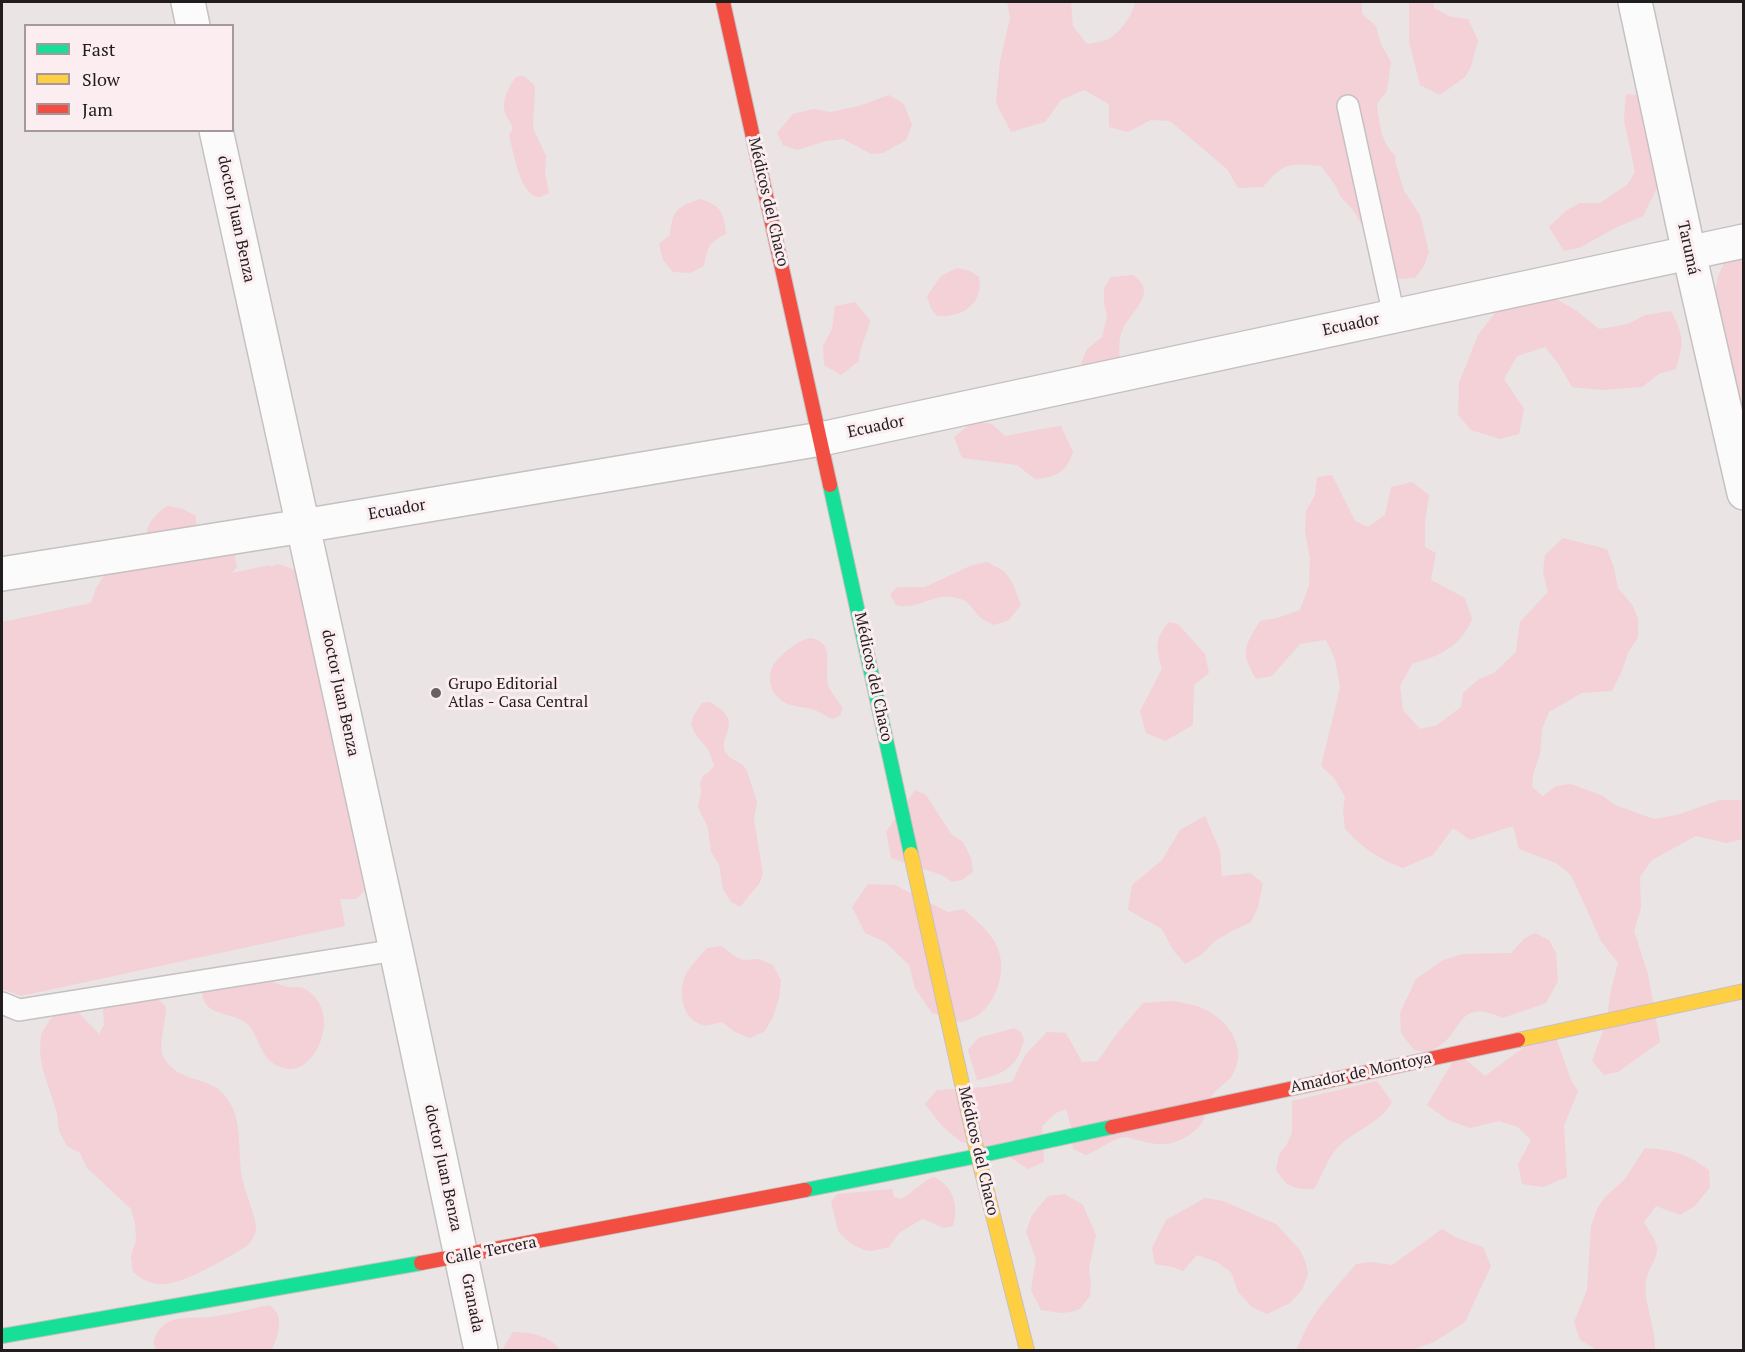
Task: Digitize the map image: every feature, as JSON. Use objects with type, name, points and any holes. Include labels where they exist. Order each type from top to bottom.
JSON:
[{"type":"street","points":[[188,2],[193,24]]},
{"type":"street","name":"Médicos del Chaco","points":[[723,2],[978,1156],[1027,1350]]},
{"type":"street","name":"Tarumá","points":[[1635,2],[1743,493]]},
{"type":"street","name":"doctor Juan Benza","points":[[216,132],[462,1256]]},
{"type":"street","name":"Ecuador","points":[[2,573],[303,526],[821,439],[1743,241]]},
{"type":"street","name":"Amador de Montoya","points":[[978,1156],[1743,991]]},
{"type":"street","name":"Calle Tercera","points":[[2,1336],[462,1256],[978,1156]]},
{"type":"street","name":"Granada","points":[[462,1256],[481,1350]]},
{"type":"lane","points":[[1348,106],[1394,316]]},
{"type":"lane","points":[[2,1003],[19,1010],[396,950]]},
{"type":"shaded area","points":[[1007,2],[1071,2],[1073,26],[1087,44],[1106,40],[1116,34],[1128,18],[1135,2],[1362,2],[1362,14],[1376,26],[1381,44],[1391,62],[1387,91],[1377,104],[1379,118],[1384,139],[1396,156],[1395,161],[1404,191],[1420,215],[1429,252],[1424,266],[1415,278],[1400,279],[1388,270],[1353,210],[1340,196],[1336,186],[1321,166],[1301,164],[1288,166],[1276,173],[1263,187],[1238,188],[1227,169],[1170,121],[1151,120],[1128,132],[1109,127],[1109,104],[1084,90],[1061,100],[1045,122],[1011,132],[996,103],[1000,61],[1010,18]]},
{"type":"shaded area","points":[[1409,2],[1433,2],[1434,8],[1451,17],[1468,19],[1478,40],[1471,67],[1465,77],[1440,95],[1420,85],[1409,42]]},
{"type":"shaded area","points":[[524,76],[535,86],[533,128],[546,156],[545,172],[549,193],[540,197],[527,190],[522,182],[509,135],[513,128],[504,110],[506,95],[511,85],[516,77]]},
{"type":"shaded area","points":[[1626,94],[1643,96],[1660,182],[1643,216],[1579,248],[1564,251],[1549,227],[1567,210],[1580,203],[1600,203],[1628,184],[1635,172],[1624,120]]},
{"type":"shaded area","points":[[889,95],[904,104],[912,125],[906,140],[883,153],[871,154],[843,139],[826,141],[797,150],[783,145],[777,133],[793,114],[813,109],[830,112],[859,106]]},
{"type":"shaded area","points":[[701,199],[713,204],[720,211],[726,234],[710,246],[704,266],[690,273],[673,272],[663,260],[659,244],[670,235],[672,220],[678,210]]},
{"type":"shaded area","points":[[1743,255],[1743,434],[1714,298],[1718,276],[1726,259]]},
{"type":"shaded area","points":[[957,268],[970,271],[979,277],[978,295],[963,312],[937,316],[927,296],[941,276]]},
{"type":"shaded area","points":[[1133,275],[1141,282],[1144,289],[1143,296],[1121,334],[1119,367],[1092,377],[1081,364],[1087,349],[1102,337],[1107,316],[1104,288],[1111,277]]},
{"type":"shaded area","points":[[1506,299],[1556,299],[1577,311],[1599,329],[1628,324],[1645,315],[1671,311],[1681,339],[1676,369],[1659,374],[1642,387],[1602,390],[1572,387],[1558,363],[1545,347],[1517,356],[1504,379],[1524,409],[1519,434],[1500,439],[1471,430],[1458,415],[1459,383],[1478,335]]},
{"type":"shaded area","points":[[855,302],[870,320],[860,350],[859,361],[841,375],[824,365],[823,346],[832,329],[835,306]]},
{"type":"shaded area","points":[[974,421],[992,424],[1005,436],[1061,426],[1073,452],[1067,465],[1059,473],[1035,479],[1017,465],[962,458],[954,437]]},
{"type":"shaded area","points":[[1332,475],[1355,521],[1368,527],[1385,515],[1391,487],[1412,482],[1429,495],[1425,521],[1425,547],[1436,553],[1431,580],[1465,598],[1472,619],[1462,637],[1448,649],[1412,664],[1400,686],[1403,710],[1420,729],[1437,725],[1461,707],[1463,693],[1479,679],[1494,673],[1516,652],[1520,622],[1548,592],[1543,572],[1545,555],[1563,538],[1607,549],[1618,588],[1633,606],[1638,619],[1638,637],[1628,653],[1612,691],[1582,693],[1549,712],[1542,729],[1540,754],[1533,774],[1532,787],[1543,796],[1556,786],[1571,784],[1603,796],[1615,805],[1654,819],[1677,815],[1720,800],[1743,800],[1743,839],[1726,843],[1696,836],[1652,860],[1640,877],[1641,908],[1634,931],[1648,974],[1660,1042],[1618,1072],[1604,1075],[1592,1061],[1607,1020],[1610,994],[1618,963],[1601,941],[1571,875],[1556,863],[1519,849],[1513,826],[1470,840],[1453,828],[1433,855],[1403,868],[1371,852],[1345,829],[1343,810],[1345,797],[1334,778],[1321,766],[1340,688],[1335,659],[1326,640],[1300,644],[1272,676],[1256,679],[1251,670],[1246,655],[1247,644],[1260,621],[1300,610],[1309,585],[1310,558],[1305,531],[1306,511],[1315,495],[1317,477]]},
{"type":"shaded area","points":[[167,506],[183,509],[196,516],[197,533],[234,551],[237,567],[232,573],[278,564],[293,569],[306,580],[334,723],[333,739],[341,752],[358,858],[365,872],[367,888],[356,899],[340,899],[345,926],[21,996],[2,989],[2,622],[91,603],[96,588],[104,576],[119,569],[145,544],[151,522]]},
{"type":"shaded area","points":[[987,562],[1004,571],[1012,582],[1021,605],[1009,620],[994,625],[981,618],[961,599],[942,597],[912,606],[904,606],[896,605],[890,595],[897,587],[925,587],[970,566]]},
{"type":"shaded area","points":[[1169,622],[1178,624],[1205,654],[1209,673],[1194,685],[1193,725],[1165,741],[1146,733],[1140,711],[1162,669],[1158,644]]},
{"type":"shaded area","points":[[811,638],[819,641],[827,651],[827,680],[833,695],[842,707],[841,715],[833,719],[815,710],[791,705],[781,700],[772,690],[770,683],[771,670],[779,658],[794,645]]},
{"type":"shaded area","points":[[710,702],[723,711],[728,718],[729,726],[724,750],[747,771],[757,802],[754,819],[763,874],[759,884],[740,907],[731,902],[723,889],[719,864],[711,852],[708,828],[698,807],[700,783],[703,776],[714,766],[709,751],[694,732],[691,724],[702,703]]},
{"type":"shaded area","points":[[915,790],[926,795],[952,835],[963,842],[971,858],[973,872],[962,880],[952,882],[942,875],[891,858],[886,832]]},
{"type":"shaded area","points":[[1205,816],[1220,851],[1222,876],[1250,873],[1263,883],[1258,907],[1251,922],[1215,941],[1201,955],[1185,964],[1173,950],[1162,929],[1128,910],[1132,885],[1162,860],[1180,830]]},
{"type":"shaded area","points":[[868,884],[895,885],[948,912],[963,909],[986,931],[998,948],[1001,967],[998,987],[989,1005],[982,1012],[961,1022],[932,1013],[915,988],[909,965],[885,942],[865,933],[852,907]]},
{"type":"shaded area","points":[[1535,933],[1549,940],[1556,953],[1558,981],[1546,1003],[1503,1018],[1487,1012],[1476,1012],[1462,1020],[1443,1043],[1430,1051],[1414,1050],[1401,1033],[1400,1013],[1416,979],[1443,960],[1463,954],[1511,953],[1525,938]]},
{"type":"shaded area","points":[[722,946],[743,960],[759,959],[773,965],[781,981],[773,1017],[765,1031],[750,1038],[735,1032],[722,1022],[703,1025],[696,1022],[690,1017],[683,1004],[683,981],[688,971],[707,948]]},
{"type":"shaded area","points":[[266,979],[288,987],[305,989],[317,999],[323,1013],[324,1027],[321,1041],[305,1064],[294,1069],[274,1064],[263,1052],[249,1026],[243,1021],[211,1009],[204,1000],[202,992],[207,985]]},
{"type":"shaded area","points":[[114,995],[155,996],[166,1007],[161,1047],[163,1056],[177,1072],[219,1090],[232,1106],[236,1116],[241,1171],[255,1219],[255,1235],[248,1245],[223,1260],[192,1276],[168,1284],[147,1281],[133,1272],[131,1256],[136,1240],[131,1209],[87,1168],[80,1153],[67,1146],[59,1131],[57,1113],[42,1067],[41,1034],[49,1021],[61,1009],[77,1011],[99,1034],[104,1025],[103,1009]]},
{"type":"shaded area","points":[[1171,1001],[1193,1005],[1214,1015],[1230,1031],[1238,1052],[1233,1074],[1211,1097],[1200,1126],[1177,1141],[1160,1144],[1127,1137],[1112,1141],[1086,1155],[1073,1149],[1071,1127],[1066,1109],[1056,1113],[1042,1126],[1044,1162],[1028,1169],[999,1150],[961,1142],[942,1126],[925,1104],[937,1090],[985,1087],[1012,1082],[1026,1054],[1047,1032],[1066,1033],[1082,1062],[1098,1061],[1115,1036],[1143,1003]]},
{"type":"shaded area","points":[[1014,1028],[1021,1032],[1024,1040],[1016,1060],[1007,1069],[977,1080],[968,1050],[978,1038]]},
{"type":"shaded area","points":[[1539,1036],[1556,1038],[1571,1080],[1578,1091],[1564,1126],[1567,1177],[1543,1187],[1522,1184],[1518,1164],[1531,1140],[1518,1127],[1499,1121],[1470,1128],[1448,1120],[1427,1105],[1458,1053],[1485,1076]]},
{"type":"shaded area","points":[[1377,1081],[1392,1102],[1381,1116],[1337,1148],[1314,1189],[1296,1188],[1284,1181],[1276,1170],[1279,1154],[1292,1133],[1292,1101]]},
{"type":"shaded area","points":[[1645,1148],[1671,1151],[1693,1160],[1709,1170],[1710,1187],[1695,1206],[1680,1215],[1656,1206],[1644,1222],[1657,1248],[1646,1280],[1655,1350],[1597,1350],[1580,1340],[1574,1322],[1587,1290],[1591,1226],[1604,1198],[1625,1179]]},
{"type":"shaded area","points":[[934,1177],[946,1186],[953,1198],[955,1219],[953,1226],[944,1228],[922,1219],[899,1233],[889,1247],[872,1251],[850,1243],[838,1231],[831,1202],[837,1194],[892,1189],[894,1197],[902,1199]]},
{"type":"shaded area","points":[[1065,1194],[1083,1205],[1096,1235],[1089,1268],[1090,1296],[1080,1309],[1061,1313],[1041,1310],[1031,1290],[1036,1259],[1026,1232],[1032,1215],[1048,1196]]},
{"type":"shaded area","points":[[1205,1198],[1223,1201],[1276,1224],[1300,1250],[1308,1274],[1302,1290],[1290,1303],[1267,1314],[1252,1307],[1238,1292],[1231,1272],[1217,1262],[1197,1255],[1183,1271],[1155,1264],[1152,1248],[1166,1220]]},
{"type":"shaded area","points":[[1442,1229],[1457,1238],[1483,1247],[1491,1266],[1465,1322],[1434,1342],[1412,1350],[1296,1350],[1309,1323],[1322,1304],[1356,1264],[1371,1262],[1392,1265]]},
{"type":"shaded area","points":[[269,1305],[274,1309],[279,1320],[272,1350],[156,1350],[155,1348],[154,1340],[157,1333],[173,1320],[216,1316]]},
{"type":"shaded area","points":[[513,1332],[539,1335],[560,1350],[502,1350]]},
{"type":"traffic: fast","points":[[830,485],[911,854]]},
{"type":"traffic: fast","points":[[805,1190],[1112,1127]]},
{"type":"traffic: fast","points":[[2,1336],[421,1263]]},
{"type":"traffic: slow","points":[[911,854],[978,1156],[1027,1350]]},
{"type":"traffic: slow","points":[[1518,1040],[1744,991]]},
{"type":"traffic: jam","points":[[723,2],[830,485]]},
{"type":"traffic: jam","points":[[1112,1127],[1518,1040]]},
{"type":"traffic: jam","points":[[421,1263],[805,1190]]},
{"type":"place","name":"Grupo Editorial Atlas - Casa Central","points":[[436,693]]}]
